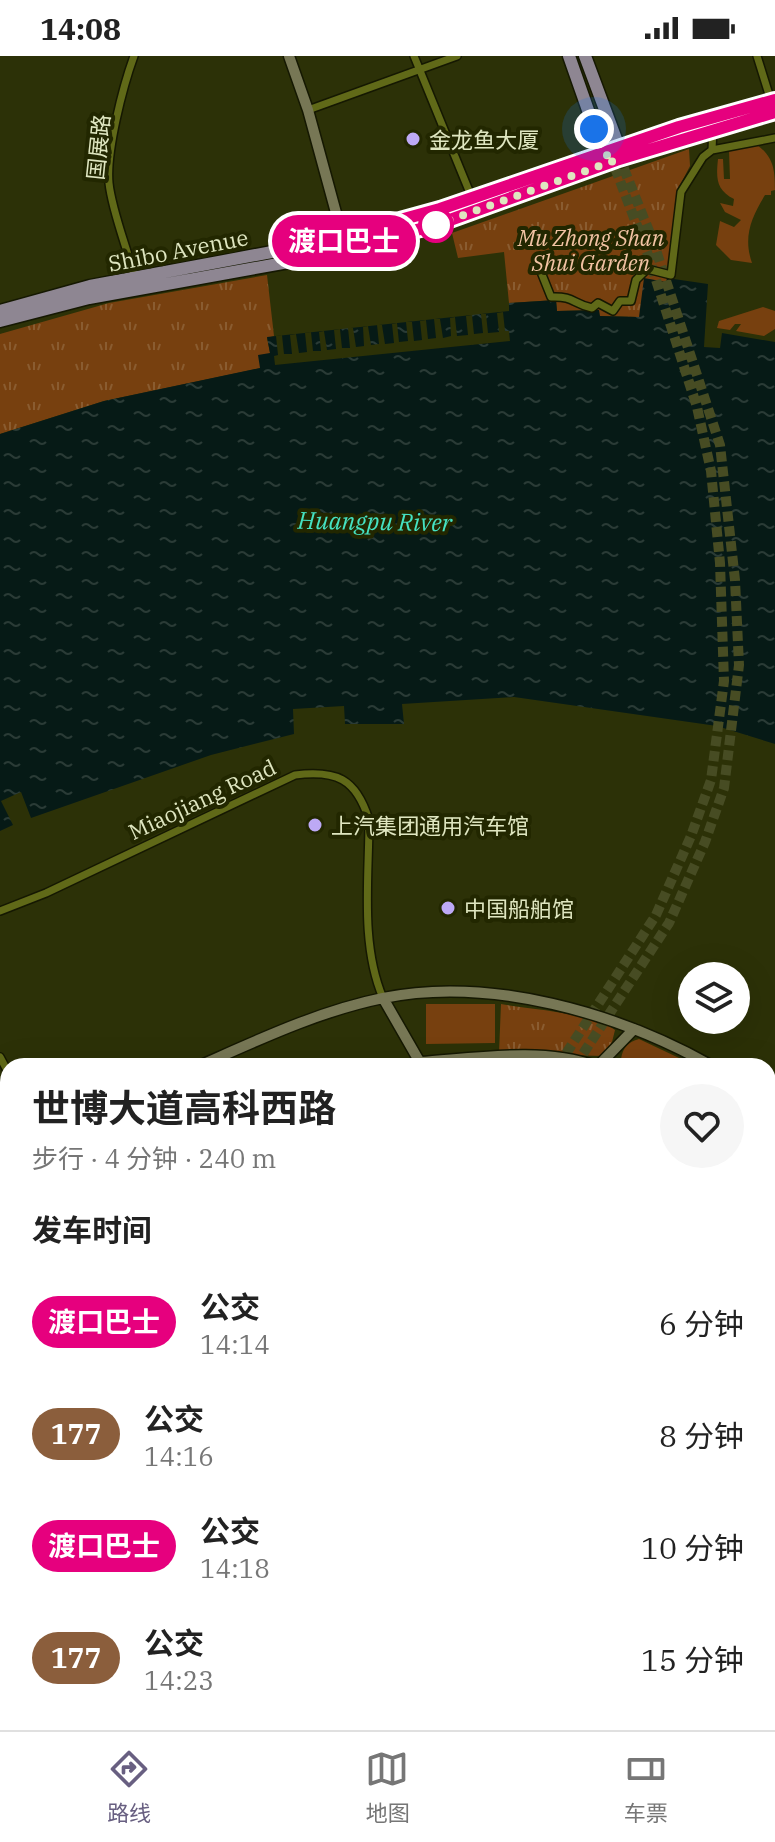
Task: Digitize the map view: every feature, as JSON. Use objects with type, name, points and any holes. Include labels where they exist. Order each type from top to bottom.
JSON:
[{"type":"main road","points":[[289,56],[308,110],[344,242]]},
{"type":"main road","points":[[569,56],[603,153]]},
{"type":"main road","points":[[585,56],[617,153]]},
{"type":"main road","name":"Shibo Avenue","points":[[344,242],[436,225],[709,117],[774,104]]},
{"type":"main road","name":"Shibo Avenue","points":[[0,311],[43,297],[274,265],[603,153],[617,153],[713,128],[774,104]]},
{"type":"main road","name":"Shibo Avenue","points":[[0,321],[136,284]]},
{"type":"main road","points":[[218,1058],[319,1016],[383,998],[469,992],[503,994],[577,1010],[634,1029],[697,1058]]},
{"type":"main road","points":[[383,998],[414,1058]]},
{"type":"main road","points":[[605,1058],[634,1029]]},
{"type":"main road","points":[[513,1058],[573,1058]]},
{"type":"street","name":"国展路","points":[[134,56],[115,130],[109,183],[136,284]]},
{"type":"street","points":[[414,56],[472,198]]},
{"type":"street","points":[[308,110],[457,56]]},
{"type":"street","points":[[757,56],[774,104]]},
{"type":"street","points":[[712,150],[713,128]]},
{"type":"street","points":[[541,272],[551,297],[568,296],[583,306],[592,308],[598,303],[613,311],[620,301],[631,301],[636,280],[647,269],[671,275],[681,192],[703,157],[712,150],[773,140],[775,151]]},
{"type":"street","name":"Miaojiang Road","points":[[0,911],[46,893],[295,775],[323,772],[355,789],[364,802],[369,820],[370,943],[374,976],[383,998]]},
{"type":"green space","points":[[757,145],[767,154],[772,165],[775,190],[771,191],[771,195],[765,195],[752,220],[748,245],[752,263],[731,260],[716,245],[720,221],[734,227],[741,220],[725,212],[720,203],[733,206],[734,199],[720,187],[717,166],[718,159],[723,159],[724,179],[730,179],[729,150]]},
{"type":"green space","name":"Mu Zhong Shan Shui Garden","points":[[689,149],[690,166],[678,189],[667,282],[639,317],[599,316],[599,310],[557,311],[556,300],[509,303],[504,252],[458,258],[452,233]]},
{"type":"green space","points":[[267,275],[274,336],[267,338],[270,353],[261,368],[104,401],[0,434],[0,334],[109,303]]},
{"type":"green space","points":[[763,307],[775,311],[775,329],[764,336],[736,331],[741,324],[735,324],[730,330],[717,328],[719,321]]},
{"type":"green space","points":[[426,1004],[495,1004],[495,1043],[426,1044]]},
{"type":"green space","points":[[501,1004],[592,1019],[615,1030],[612,1042],[602,1056],[499,1053]]},
{"type":"green space","points":[[639,1039],[679,1058],[621,1058],[623,1051]]},
{"type":"water","name":"Huangpu River","points":[[644,278],[708,284],[704,347],[720,348],[722,333],[775,342],[775,744],[717,726],[514,697],[402,704],[404,724],[345,724],[344,706],[293,709],[294,734],[211,755],[31,818],[21,792],[1,801],[13,825],[0,831],[0,434],[104,401],[260,368],[258,355],[270,353],[267,337],[509,311],[509,303],[556,300],[557,311],[599,310],[600,316],[639,317]]},
{"type":"pier","points":[[503,312],[505,331],[509,331],[510,341],[275,365],[274,356],[278,355],[276,336],[282,335],[284,354],[292,354],[290,335],[296,334],[299,353],[307,352],[305,333],[311,332],[313,351],[321,351],[319,332],[324,331],[327,350],[336,349],[334,330],[340,329],[342,348],[350,348],[348,328],[353,328],[356,347],[364,346],[363,327],[368,326],[371,345],[379,344],[377,325],[382,325],[385,344],[394,343],[392,324],[397,323],[399,342],[408,341],[406,322],[412,322],[414,341],[422,340],[420,321],[426,320],[428,339],[436,338],[434,319],[440,319],[443,338],[451,336],[450,318],[455,317],[457,336],[468,335],[466,316],[472,315],[474,334],[483,333],[481,314],[486,314],[488,333],[499,332],[497,313]]},
{"type":"tunnel","points":[[563,1058],[656,915],[691,836],[711,780],[724,681],[720,563],[711,471],[697,407],[647,252],[598,123]]},
{"type":"tunnel","points":[[580,1058],[669,923],[705,842],[724,788],[739,665],[735,580],[720,445],[653,241],[618,154]]},
{"type":"bus line","name":"渡口巴士","points":[[775,100],[709,117],[440,209],[342,236],[346,248],[436,225],[616,160],[713,128],[775,112]]},
{"type":"place","name":"金龙鱼大厦","points":[[413,139]]},
{"type":"place","name":"上汽集团通用汽车馆","points":[[315,825]]},
{"type":"place","name":"中国船舶馆","points":[[448,908]]},
{"type":"route","points":[[436,225],[616,160],[603,153],[594,129]]}]
